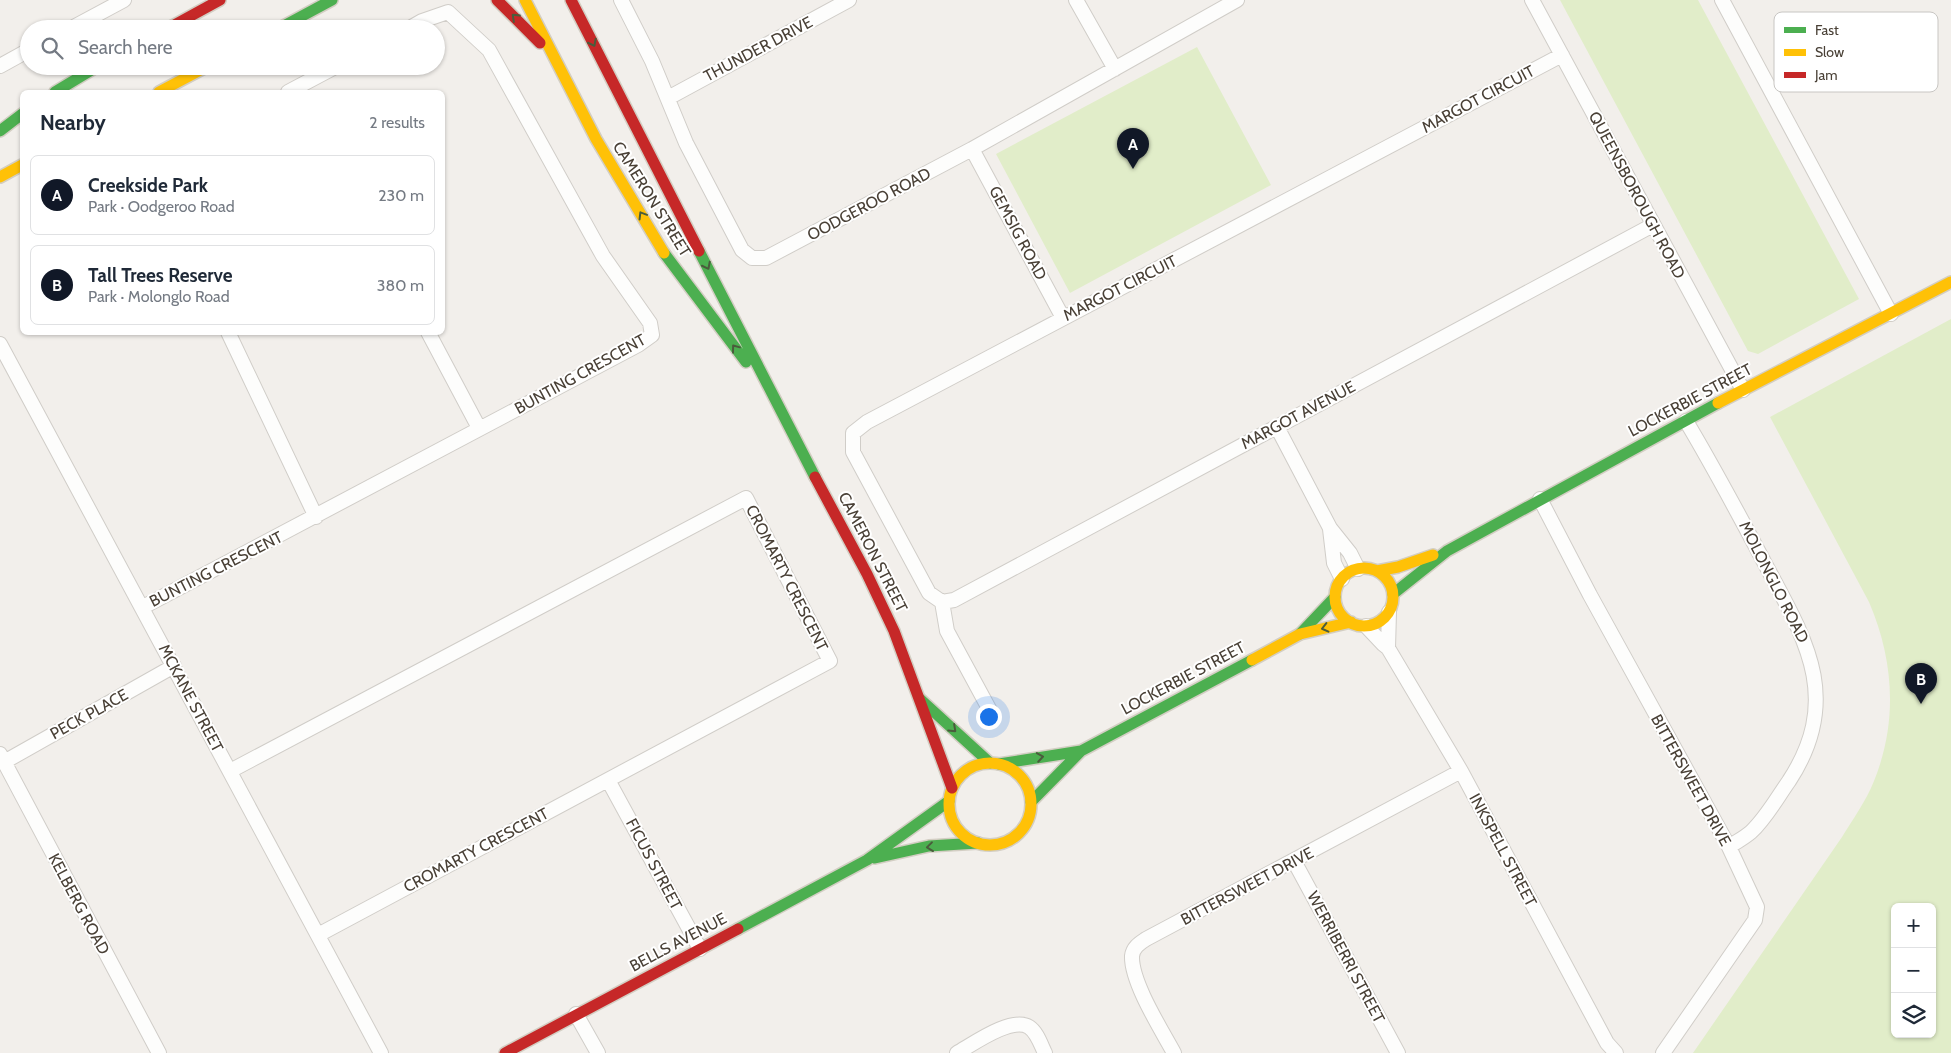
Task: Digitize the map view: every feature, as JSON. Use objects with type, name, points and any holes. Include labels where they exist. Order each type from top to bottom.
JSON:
[{"type":"street","points":[[87,20],[124,0]]},
{"type":"street","points":[[183,20],[220,0]]},
{"type":"street","points":[[295,20],[332,0]]},
{"type":"street","points":[[497,0],[556,61]]},
{"type":"street","name":"CAMERON STREET","points":[[525,0],[596,139],[664,253],[775,401]]},
{"type":"street","name":"CAMERON STREET","points":[[571,0],[775,401],[871,582],[894,631],[952,788]]},
{"type":"street","name":"OODGEROO ROAD","points":[[621,0],[652,61],[686,143],[742,250],[752,258],[766,258],[972,149],[1237,0]]},
{"type":"street","name":"THUNDER DRIVE","points":[[668,98],[849,0]]},
{"type":"street","points":[[1076,0],[1115,69]]},
{"type":"street","name":"QUEENSBOROUGH ROAD","points":[[1532,0],[1743,390]]},
{"type":"street","points":[[1722,0],[1891,314]]},
{"type":"street","name":"BUNTING CRESCENT","points":[[143,607],[638,345],[652,335],[650,324],[603,256],[489,50],[448,12],[425,20]]},
{"type":"street","points":[[0,66],[20,55]]},
{"type":"street","name":"MARGOT CIRCUIT","points":[[942,602],[929,593],[853,452],[853,433],[867,422],[1562,55]]},
{"type":"street","points":[[58,90],[83,75]]},
{"type":"street","points":[[163,90],[191,75]]},
{"type":"street","points":[[296,90],[322,75]]},
{"type":"street","points":[[0,131],[20,116]]},
{"type":"street","name":"GEMSIG ROAD","points":[[972,149],[1064,318]]},
{"type":"street","points":[[0,177],[20,166]]},
{"type":"street","name":"MARGOT AVENUE","points":[[942,602],[954,600],[1653,225]]},
{"type":"street","name":"LOCKERBIE STREET","points":[[1446,551],[1743,390],[1951,282]]},
{"type":"street","points":[[229,335],[316,517]]},
{"type":"street","points":[[430,335],[479,428]]},
{"type":"street","name":"MCKANE STREET","points":[[0,344],[381,1053]]},
{"type":"street","name":"MOLONGLO ROAD","points":[[1686,421],[1739,515],[1796,623],[1809,652],[1814,675],[1816,708],[1813,729],[1798,766],[1757,826],[1749,834],[1729,847]]},
{"type":"street","points":[[1277,427],[1330,528],[1350,553],[1358,569]]},
{"type":"street","name":"CROMARTY CRESCENT","points":[[230,771],[746,498],[830,661],[318,935]]},
{"type":"street","name":"BITTERSWEET DRIVE","points":[[1540,499],[1590,595],[1729,847],[1757,907],[1755,920],[1663,1053]]},
{"type":"street","points":[[1330,528],[1334,563],[1342,579]]},
{"type":"street","points":[[1377,571],[1398,567],[1446,551]]},
{"type":"street","points":[[1393,594],[1446,551]]},
{"type":"street","points":[[1388,648],[1389,612],[1393,594],[1385,577],[1377,571],[1368,568],[1358,569],[1349,572],[1336,587],[1335,597],[1341,615],[1357,625],[1375,624],[1389,612]]},
{"type":"street","points":[[1300,634],[1335,597]]},
{"type":"street","points":[[942,602],[947,631],[993,716]]},
{"type":"street","points":[[1300,634],[1351,622]]},
{"type":"street","name":"INKSPELL STREET","points":[[1366,626],[1388,648],[1461,771],[1607,1043],[1616,1053]]},
{"type":"street","name":"LOCKERBIE STREET","points":[[1081,751],[1300,634]]},
{"type":"street","name":"PECK PLACE","points":[[2,758],[174,666]]},
{"type":"street","points":[[867,860],[929,846],[978,843],[998,844],[1015,836],[1024,827],[1029,815],[1031,802],[1022,778],[1012,769],[994,763],[917,696]]},
{"type":"street","points":[[978,843],[967,838],[957,828],[950,815],[949,801],[952,788],[960,776],[971,767],[1081,751]]},
{"type":"street","points":[[1031,802],[1081,751]]},
{"type":"street","name":"KELBERG ROAD","points":[[2,758],[159,1053]]},
{"type":"street","name":"BITTERSWEET DRIVE","points":[[1174,1053],[1145,998],[1136,975],[1132,955],[1135,946],[1146,938],[1294,862],[1461,771]]},
{"type":"street","name":"FICUS STREET","points":[[608,780],[700,949]]},
{"type":"street","points":[[867,860],[949,801]]},
{"type":"street","name":"BELLS AVENUE","points":[[505,1053],[867,860]]},
{"type":"street","name":"WERRIBERRI STREET","points":[[1294,862],[1398,1053]]},
{"type":"street","points":[[576,1014],[598,1053]]},
{"type":"street","points":[[958,1053],[1010,1024],[1021,1023],[1030,1027],[1046,1053]]},
{"type":"green space","points":[[1560,0],[1698,0],[1859,299],[1758,354],[1748,351]]},
{"type":"green space","points":[[1197,47],[1271,185],[1070,293],[996,154]]},
{"type":"green space","points":[[1951,319],[1951,1053],[1693,1053],[1842,837],[1874,781],[1882,759],[1887,736],[1890,714],[1890,691],[1884,646],[1869,602],[1770,417]]},
{"type":"traffic: fast","points":[[295,20],[332,0]]},
{"type":"traffic: fast","points":[[58,90],[83,75]]},
{"type":"traffic: fast","points":[[0,131],[20,116]]},
{"type":"traffic: fast","points":[[699,251],[815,477]]},
{"type":"traffic: fast","points":[[664,253],[746,362]]},
{"type":"traffic: fast","points":[[1393,594],[1447,551],[1718,403]]},
{"type":"traffic: fast","points":[[1300,634],[1335,597]]},
{"type":"traffic: fast","points":[[1031,802],[1081,751],[1252,660]]},
{"type":"traffic: fast","points":[[920,699],[990,763]]},
{"type":"traffic: fast","points":[[999,764],[1081,751]]},
{"type":"traffic: fast","points":[[738,929],[867,860],[949,801]]},
{"type":"traffic: fast","points":[[875,858],[929,846],[978,843]]},
{"type":"traffic: slow","points":[[525,0],[596,139],[664,253]]},
{"type":"traffic: slow","points":[[163,90],[191,75]]},
{"type":"traffic: slow","points":[[0,177],[20,166]]},
{"type":"traffic: slow","points":[[1718,403],[1951,282]]},
{"type":"traffic: slow","points":[[1377,571],[1398,567],[1433,555]]},
{"type":"traffic: slow","points":[[1364,568],[1380,573],[1388,581],[1393,597],[1388,613],[1380,621],[1364,626],[1348,621],[1340,613],[1335,597],[1340,581],[1348,573],[1364,568]]},
{"type":"traffic: slow","points":[[1252,660],[1300,634],[1351,622]]},
{"type":"traffic: slow","points":[[990,763],[1006,766],[1019,775],[1028,788],[1031,804],[1028,820],[1019,833],[1006,842],[990,845],[974,842],[961,833],[952,820],[949,804],[952,788],[961,775],[974,766],[990,763]]},
{"type":"traffic: jam","points":[[183,20],[220,0]]},
{"type":"traffic: jam","points":[[497,0],[540,43]]},
{"type":"traffic: jam","points":[[571,0],[699,251]]},
{"type":"traffic: jam","points":[[815,477],[867,574],[894,631],[952,788]]},
{"type":"traffic: jam","points":[[505,1053],[738,929]]},
{"type":"place","name":"Creekside Park","points":[[1133,169]]},
{"type":"place","name":"Tall Trees Reserve","points":[[1921,704]]}]
